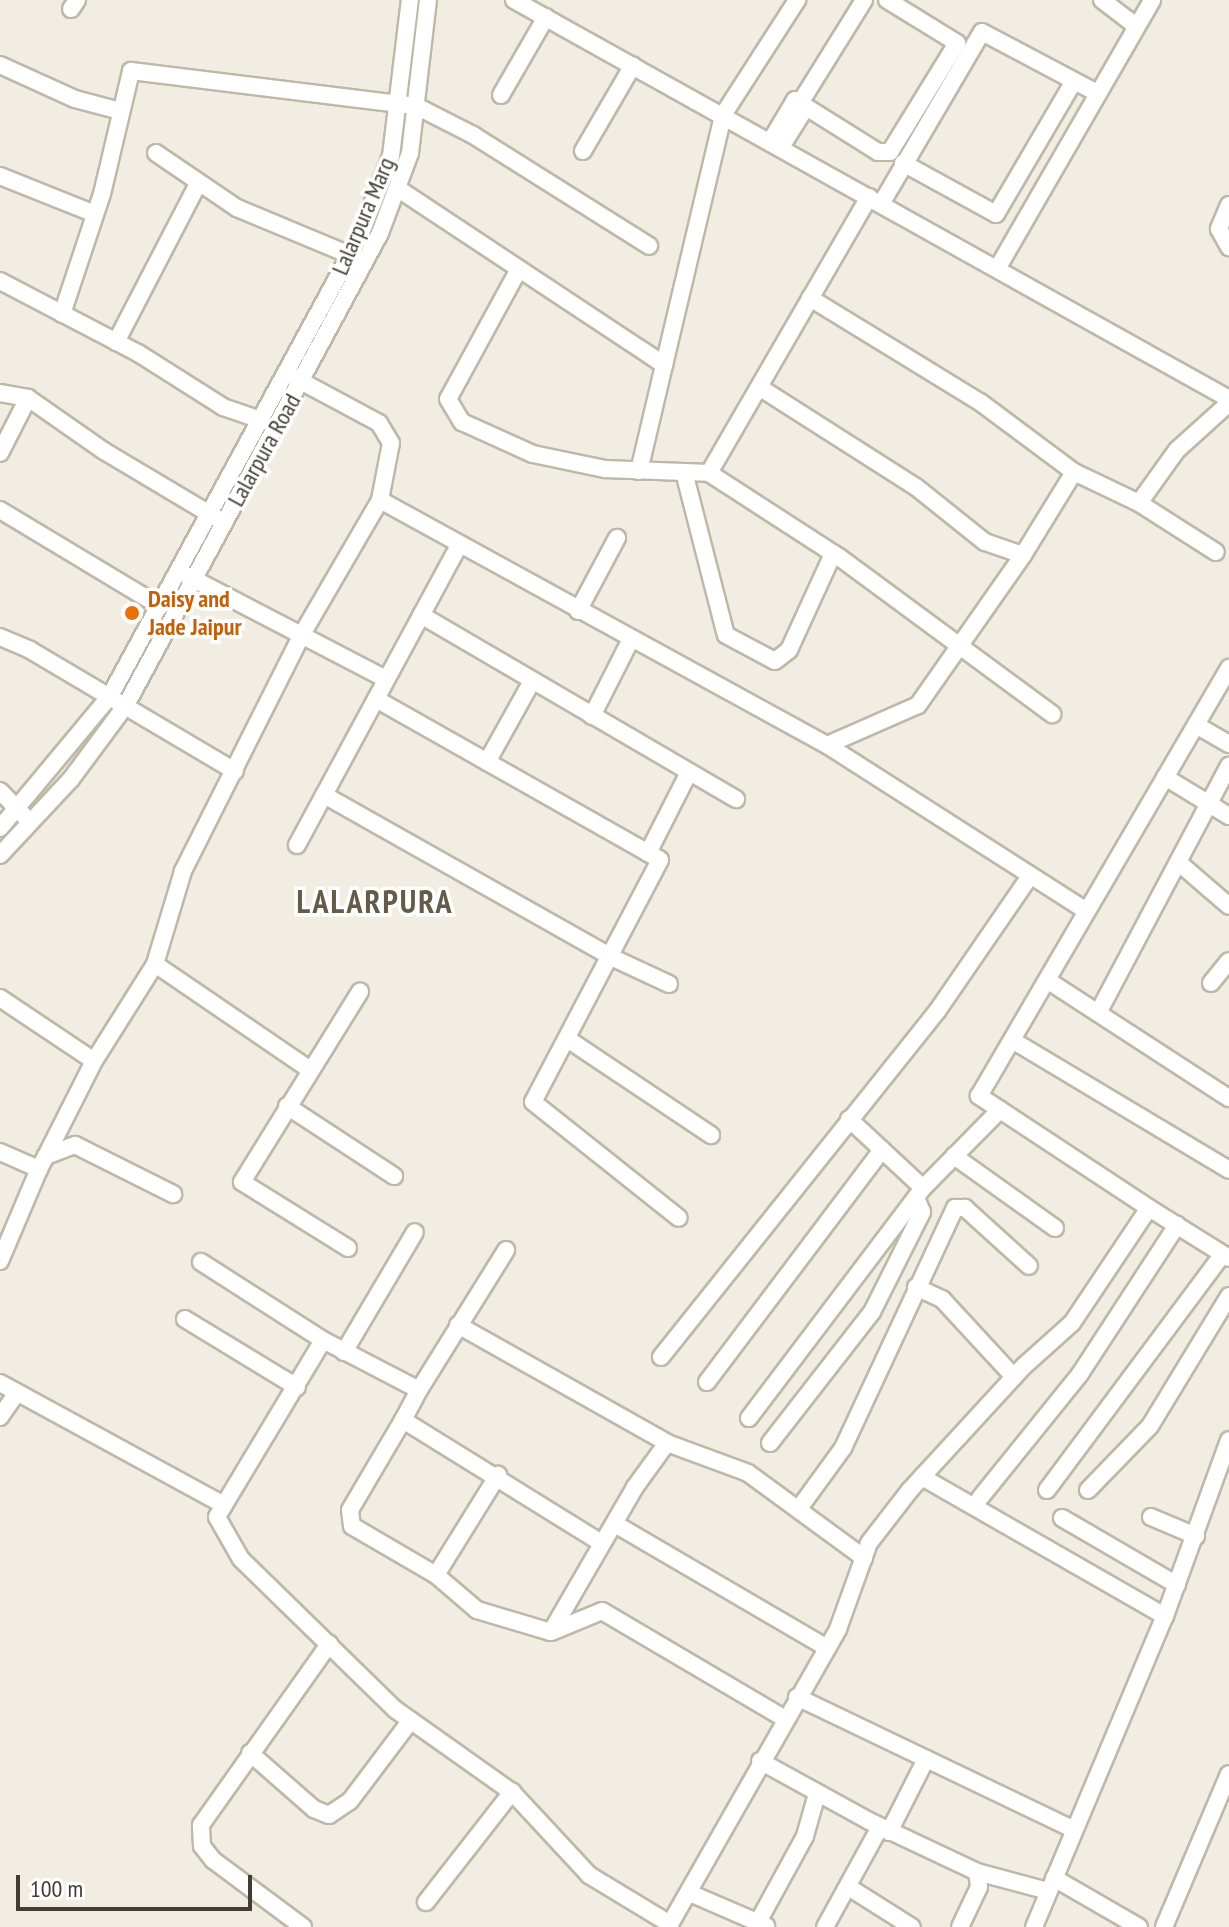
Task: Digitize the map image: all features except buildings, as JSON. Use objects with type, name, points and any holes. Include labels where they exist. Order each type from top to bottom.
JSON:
[{"type":"street","name":"Lalarpura Marg","points":[[217,519],[261,420],[350,255],[391,156],[408,104],[410,0]]},
{"type":"street","name":"Lalarpura Road","points":[[217,519],[302,382],[400,190],[408,104],[428,0]]},
{"type":"street","points":[[514,0],[776,144],[1229,401],[1177,450],[1139,503]]},
{"type":"street","points":[[639,471],[723,115],[797,0]]},
{"type":"street","points":[[776,144],[864,0]]},
{"type":"street","points":[[800,103],[878,152],[890,152],[957,43],[887,0]]},
{"type":"street","points":[[1102,0],[1136,26]]},
{"type":"street","points":[[997,269],[1152,0]]},
{"type":"street","points":[[501,95],[546,17]]},
{"type":"street","points":[[709,473],[810,298],[903,163],[982,32],[1097,93]]},
{"type":"street","points":[[0,65],[75,99],[120,111]]},
{"type":"street","points":[[583,151],[633,65]]},
{"type":"street","points":[[62,314],[95,214],[131,71],[408,104],[473,135],[649,246]]},
{"type":"street","points":[[903,163],[996,214],[1074,81]]},
{"type":"street","points":[[156,153],[237,208],[350,255]]},
{"type":"street","points":[[0,176],[95,214]]},
{"type":"street","points":[[116,342],[198,184]]},
{"type":"street","points":[[400,190],[664,365]]},
{"type":"street","points":[[1229,205],[1219,229],[1229,247]]},
{"type":"street","points":[[519,269],[448,399],[453,413],[462,422],[533,454],[639,471],[709,473],[833,554],[1052,714]]},
{"type":"street","points":[[0,281],[116,342],[223,407],[261,420]]},
{"type":"street","points":[[810,298],[980,402],[1074,472],[1139,503],[1216,552]]},
{"type":"street","points":[[0,1261],[42,1162],[94,1061],[155,964],[183,871],[301,636],[380,500],[391,443],[379,423],[287,373]]},
{"type":"street","points":[[759,387],[916,487],[985,542],[1023,555]]},
{"type":"street","points":[[0,393],[28,398],[217,519],[186,575],[126,705],[32,823],[0,855]]},
{"type":"street","points":[[0,453],[28,398]]},
{"type":"street","points":[[684,472],[726,635],[752,651],[775,661],[783,659],[833,554]]},
{"type":"street","points":[[827,745],[918,705],[1023,555],[1074,472]]},
{"type":"street","points":[[380,500],[458,547],[827,745],[1087,911]]},
{"type":"street","points":[[0,510],[160,606]]},
{"type":"street","points":[[578,611],[617,538]]},
{"type":"street","points":[[297,845],[376,699],[384,678],[458,547]]},
{"type":"street","points":[[186,575],[384,678]]},
{"type":"street","points":[[0,828],[19,810],[110,696],[160,606],[186,575]]},
{"type":"street","points":[[421,615],[688,774],[736,799]]},
{"type":"street","points":[[0,637],[126,705],[235,771]]},
{"type":"street","points":[[592,716],[631,639]]},
{"type":"street","points":[[1047,1490],[1225,1257],[979,1096],[1229,670]]},
{"type":"street","points":[[487,762],[532,681]]},
{"type":"street","points":[[376,699],[660,860],[569,1040],[533,1102],[679,1218]]},
{"type":"street","points":[[1196,725],[1229,744]]},
{"type":"street","points":[[1098,1013],[1229,766]]},
{"type":"street","points":[[648,853],[688,774]]},
{"type":"street","points":[[1165,777],[1229,816]]},
{"type":"street","points":[[0,791],[32,823]]},
{"type":"street","points":[[324,795],[611,957],[669,984]]},
{"type":"street","points":[[1178,862],[1229,906]]},
{"type":"street","points":[[661,1357],[938,1010],[1030,876]]},
{"type":"street","points":[[1211,983],[1229,961]]},
{"type":"street","points":[[155,964],[309,1069]]},
{"type":"street","points":[[1047,980],[1229,1098]]},
{"type":"street","points":[[348,1248],[242,1182],[309,1069],[360,992]]},
{"type":"street","points":[[0,998],[94,1061]]},
{"type":"street","points":[[569,1040],[711,1135]]},
{"type":"street","points":[[1012,1040],[1229,1170]]},
{"type":"street","points":[[287,1106],[394,1176]]},
{"type":"street","points":[[749,1418],[919,1193],[1000,1110]]},
{"type":"street","points":[[770,1443],[872,1312],[922,1212],[919,1193],[882,1150],[849,1119]]},
{"type":"street","points":[[0,1152],[42,1162],[75,1145],[173,1194]]},
{"type":"street","points":[[707,1382],[882,1150]]},
{"type":"street","points":[[954,1156],[1055,1228]]},
{"type":"street","points":[[800,1507],[843,1448],[950,1214],[960,1205],[1029,1266]]},
{"type":"street","points":[[323,1340],[217,1517],[241,1559],[411,1720],[512,1792],[589,1875],[670,1926],[692,1894],[760,1761],[827,1648],[869,1543],[922,1477],[1014,1377],[1072,1323],[1149,1208]]},
{"type":"street","points":[[980,1498],[1080,1374],[1177,1225]]},
{"type":"street","points":[[344,1352],[415,1232]]},
{"type":"street","points":[[506,1250],[419,1390],[348,1519],[436,1575],[477,1610],[551,1632],[602,1611],[785,1719]]},
{"type":"street","points":[[201,1262],[323,1340],[419,1390]]},
{"type":"street","points":[[916,1287],[942,1299],[1014,1377]]},
{"type":"street","points":[[1088,1490],[1150,1426],[1229,1296]]},
{"type":"street","points":[[185,1319],[297,1387]]},
{"type":"street","points":[[458,1325],[667,1443],[748,1473],[800,1507],[864,1558]]},
{"type":"street","points":[[0,1383],[224,1505]]},
{"type":"street","points":[[0,1417],[17,1393]]},
{"type":"street","points":[[403,1420],[498,1475],[601,1543]]},
{"type":"street","points":[[1034,1927],[1165,1616],[1229,1440]]},
{"type":"street","points":[[551,1632],[587,1577],[601,1543],[667,1443]]},
{"type":"street","points":[[436,1575],[498,1475]]},
{"type":"street","points":[[922,1477],[1165,1616]]},
{"type":"street","points":[[1151,1517],[1196,1536]]},
{"type":"street","points":[[1062,1518],[1177,1585]]},
{"type":"street","points":[[615,1524],[827,1648]]},
{"type":"street","points":[[303,1927],[213,1860],[202,1846],[201,1825],[329,1644]]},
{"type":"street","points":[[797,1697],[1074,1830]]},
{"type":"street","points":[[250,1753],[307,1803],[329,1815],[350,1801],[411,1720]]},
{"type":"street","points":[[825,1927],[926,1759]]},
{"type":"street","points":[[760,1761],[885,1829],[977,1872],[1051,1885],[1139,1927]]},
{"type":"street","points":[[1164,1927],[1229,1774]]},
{"type":"street","points":[[426,1902],[512,1792]]},
{"type":"street","points":[[692,1894],[763,1925],[805,1836],[817,1794]]},
{"type":"street","points":[[960,1927],[979,1887],[977,1872]]},
{"type":"street","points":[[850,1888],[912,1927]]},
{"type":"place","name":"Daisy and Jade Jaipur","points":[[132,613]]},
{"type":"district","name":"LALARPURA","points":[[375,901]]}]
